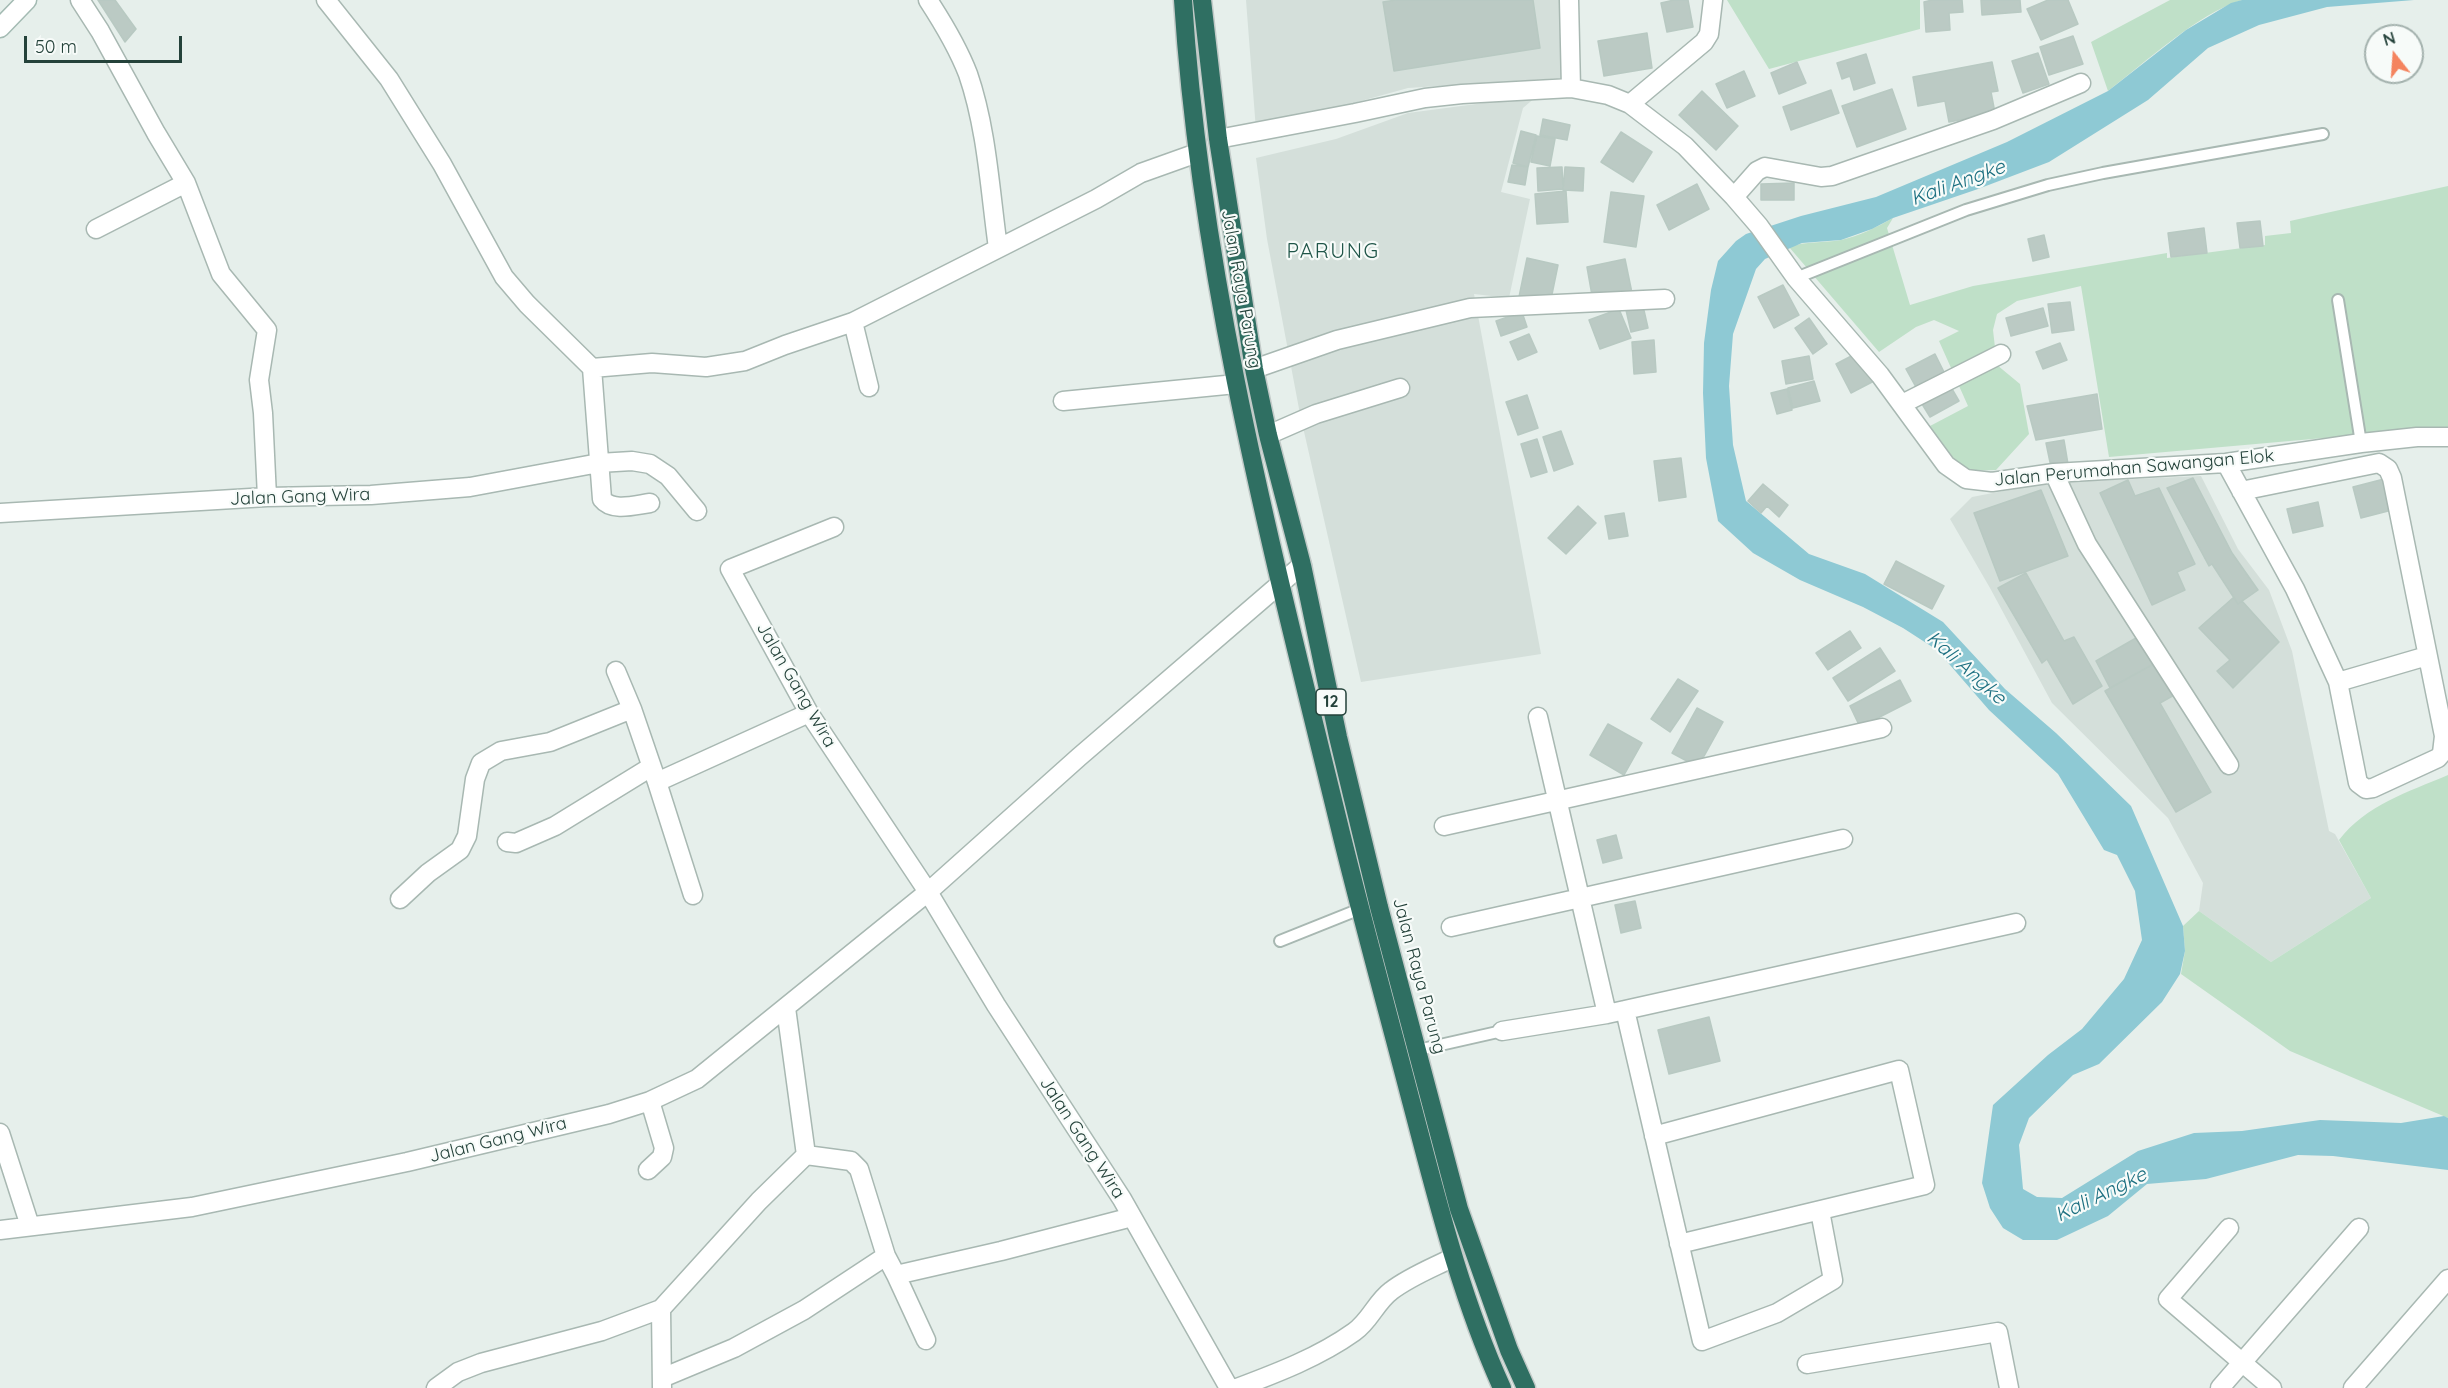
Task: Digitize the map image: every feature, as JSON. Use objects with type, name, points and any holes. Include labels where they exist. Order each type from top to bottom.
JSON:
[{"type":"highway","name":"Jalan Raya Parung","points":[[1183,0],[1197,153],[1247,441],[1360,909],[1452,1258],[1470,1310],[1502,1388]]},
{"type":"highway","name":"Jalan Raya Parung","points":[[1202,0],[1218,139],[1254,369],[1268,435],[1302,565],[1338,737],[1379,907],[1460,1209],[1509,1350],[1526,1388]]},
{"type":"highway","points":[[1470,1310],[1491,1298]]},
{"type":"street","points":[[0,28],[27,0]]},
{"type":"street","points":[[80,0],[186,183],[221,274],[267,330],[259,380],[267,497]]},
{"type":"street","points":[[326,0],[389,79],[442,164],[504,277],[527,304],[592,368],[602,499],[606,504],[614,506],[650,504]]},
{"type":"street","points":[[928,0],[946,28],[967,73],[979,113],[998,248]]},
{"type":"street","points":[[1569,0],[1571,88]]},
{"type":"street","points":[[1630,104],[1704,42],[1709,34],[1713,0]]},
{"type":"street","points":[[1734,197],[1756,171],[1765,167],[1821,177],[1832,176],[1993,120],[2081,83]]},
{"type":"street","name":"Jalan Perumahan Sawangan Elok","points":[[1218,139],[1425,98],[1519,89],[1571,88],[1608,95],[1630,104],[1684,146],[1760,226],[1796,278],[1850,338],[1946,465],[1966,479],[1992,482],[2054,473],[2226,463],[2361,443],[2417,437],[2448,437]]},
{"type":"street","points":[[592,368],[652,363],[706,366],[734,364],[853,322],[1096,199],[1135,176],[1197,153]]},
{"type":"street","points":[[96,229],[186,183]]},
{"type":"street","points":[[1254,369],[1337,340],[1470,308],[1665,299]]},
{"type":"street","points":[[853,322],[869,387]]},
{"type":"street","points":[[1902,404],[2001,354]]},
{"type":"street","points":[[1063,401],[1236,384]]},
{"type":"street","points":[[1268,435],[1316,414],[1400,388]]},
{"type":"street","name":"Jalan Gang Wira","points":[[0,513],[267,497],[371,495],[470,487],[598,463],[632,461],[650,465],[668,476],[697,511]]},
{"type":"street","points":[[2226,463],[2241,491],[2299,598],[2338,682],[2358,783],[2366,789],[2373,788],[2429,763],[2442,753],[2444,736],[2388,469],[2379,463],[2241,491]]},
{"type":"street","points":[[2054,473],[2087,544],[2229,765]]},
{"type":"street","name":"Jalan Gang Wira","points":[[834,527],[730,569],[809,713],[928,892],[996,1005],[1080,1132],[1132,1217],[1229,1388]]},
{"type":"street","points":[[1282,581],[1302,565]]},
{"type":"street","name":"Jalan Gang Wira","points":[[0,1230],[192,1208],[407,1162],[609,1114],[650,1101],[697,1079],[928,892],[1282,581]]},
{"type":"street","points":[[2338,682],[2427,656]]},
{"type":"street","points":[[615,671],[632,709],[693,895]]},
{"type":"street","points":[[400,899],[428,873],[460,850],[467,836],[475,779],[481,763],[501,751],[550,742],[632,709]]},
{"type":"street","points":[[507,842],[516,843],[555,826],[654,775],[809,713]]},
{"type":"street","points":[[1538,717],[1607,1014]]},
{"type":"street","points":[[1444,826],[1882,728]]},
{"type":"street","points":[[1450,927],[1843,839]]},
{"type":"street","points":[[1502,1031],[1607,1014],[2016,922]]},
{"type":"street","points":[[786,1008],[806,1155]]},
{"type":"street","points":[[1625,1010],[1702,1341],[1777,1313],[1833,1280],[1820,1211]]},
{"type":"street","points":[[1654,1136],[1899,1070],[1925,1185],[1679,1244]]},
{"type":"street","points":[[648,1170],[662,1157],[664,1148],[650,1101]]},
{"type":"street","points":[[0,1133],[30,1226]]},
{"type":"street","points":[[806,1155],[851,1161],[859,1169],[886,1256],[926,1340]]},
{"type":"street","points":[[436,1388],[458,1372],[481,1363],[593,1334],[661,1309],[759,1201],[806,1155]]},
{"type":"street","points":[[896,1275],[1132,1217]]},
{"type":"street","points":[[2229,1228],[2168,1299],[2272,1388]]},
{"type":"street","points":[[2220,1388],[2359,1228]]},
{"type":"street","points":[[661,1309],[662,1383],[804,1310],[886,1256]]},
{"type":"street","points":[[1237,1388],[1293,1366],[1340,1341],[1356,1331],[1390,1291],[1452,1258]]},
{"type":"street","points":[[2353,1388],[2448,1279]]},
{"type":"street","points":[[1807,1364],[1998,1332],[2009,1388]]},
{"type":"lane","points":[[1796,278],[1966,210],[2048,185],[2103,173],[2324,134]]},
{"type":"lane","points":[[2338,300],[2361,443]]},
{"type":"lane","points":[[1280,941],[1360,909]]},
{"type":"lane","points":[[1418,1050],[1502,1031]]},
{"type":"shaded area","points":[[1246,0],[1559,0],[1576,77],[1408,88],[1256,130]]},
{"type":"shaded area","points":[[1537,96],[1523,108],[1501,192],[1530,199],[1509,298],[1474,294],[1541,654],[1361,682],[1300,414],[1267,239],[1256,158],[1336,139],[1408,113]]},
{"type":"shaded area","points":[[2201,476],[2238,549],[2269,590],[2292,651],[2329,831],[2335,834],[2371,898],[2271,962],[2199,911],[2203,883],[2168,818],[2052,703],[1950,519],[1972,497],[2045,483]]},
{"type":"green space","points":[[1727,0],[1920,0],[1920,29],[1769,69]]},
{"type":"green space","points":[[2170,0],[2242,0],[2207,16],[2190,27],[2108,91],[2091,42]]},
{"type":"green space","points":[[2448,186],[2448,427],[2109,457],[2081,286],[2017,301],[1997,314],[1993,330],[1997,365],[2020,384],[2029,434],[1996,470],[1963,471],[1930,426],[1968,406],[1939,341],[1959,331],[1934,320],[1916,327],[1879,352],[1789,247],[1848,238],[1893,218],[1887,228],[1910,305],[1973,286],[2167,253],[2167,258],[2265,245],[2265,236],[2291,233],[2290,221]]},
{"type":"green space","points":[[2448,775],[2448,1118],[2290,1051],[2181,974],[2185,951],[2183,926],[2199,911],[2271,962],[2371,898],[2339,840],[2362,817],[2375,809]]},
{"type":"water","name":"Kali Angke","points":[[2242,0],[2414,0],[2327,7],[2259,25],[2208,48],[2148,100],[2049,162],[1893,218],[1872,229],[1841,240],[1802,243],[1765,259],[1756,269],[1733,334],[1729,386],[1733,445],[1746,501],[1809,554],[1865,574],[1943,622],[2005,689],[2056,733],[2131,806],[2183,926],[2185,951],[2180,974],[2162,1002],[2099,1064],[2073,1075],[2029,1118],[2019,1145],[2023,1189],[2037,1197],[2062,1198],[2138,1151],[2194,1133],[2242,1131],[2320,1120],[2401,1123],[2444,1116],[2448,1118],[2448,1170],[2333,1156],[2298,1155],[2206,1179],[2147,1184],[2108,1216],[2057,1240],[2023,1240],[2003,1228],[1990,1208],[1982,1183],[1993,1105],[2048,1055],[2082,1029],[2124,979],[2142,940],[2135,891],[2117,855],[2104,850],[2058,774],[1989,710],[1937,650],[1903,628],[1863,607],[1800,580],[1753,553],[1718,521],[1706,458],[1703,393],[1704,343],[1711,290],[1718,261],[1736,241],[1746,234],[1801,216],[1876,197],[2007,142],[2108,91],[2186,30],[2231,3]]},
{"type":"building","points":[[98,0],[115,0],[136,29],[125,42]]},
{"type":"building","points":[[1396,0],[1533,0],[1540,48],[1394,71],[1383,2]]},
{"type":"building","points":[[1688,0],[1693,27],[1667,32],[1661,3]]},
{"type":"building","points":[[1962,0],[1963,12],[1949,13],[1950,30],[1926,32],[1924,2]]},
{"type":"building","points":[[1981,0],[2020,0],[2021,12],[1982,15]]},
{"type":"building","points":[[2048,0],[2068,0],[2078,24],[2041,40],[2027,9]]},
{"type":"building","points":[[1647,33],[1652,68],[1604,76],[1598,41]]},
{"type":"building","points":[[2073,36],[2083,64],[2049,75],[2040,47]]},
{"type":"building","points":[[2038,53],[2049,84],[2023,93],[2012,61]]},
{"type":"building","points":[[1866,54],[1875,83],[1854,90],[1850,76],[1842,79],[1837,63]]},
{"type":"building","points":[[1797,62],[1806,83],[1779,94],[1771,73]]},
{"type":"building","points":[[1992,62],[1998,91],[1991,92],[1995,113],[1949,122],[1945,101],[1918,106],[1913,77]]},
{"type":"building","points":[[1744,71],[1755,96],[1727,108],[1716,84]]},
{"type":"building","points":[[1892,89],[1906,129],[1857,147],[1842,106]]},
{"type":"building","points":[[1831,90],[1839,113],[1791,130],[1783,107]]},
{"type":"building","points":[[1702,91],[1738,126],[1716,150],[1679,115]]},
{"type":"building","points":[[1543,119],[1570,125],[1567,140],[1540,135]]},
{"type":"building","points":[[1521,131],[1536,135],[1528,167],[1513,163]]},
{"type":"building","points":[[1621,132],[1652,152],[1633,182],[1601,162]]},
{"type":"building","points":[[1537,136],[1555,139],[1550,166],[1531,162]]},
{"type":"building","points":[[1512,165],[1528,167],[1525,185],[1508,182]]},
{"type":"building","points":[[1562,167],[1563,189],[1538,191],[1537,168]]},
{"type":"building","points":[[1565,167],[1584,168],[1583,191],[1563,190]]},
{"type":"building","points":[[1794,183],[1794,200],[1761,200],[1761,184]]},
{"type":"building","points":[[1697,184],[1709,209],[1669,230],[1657,205]]},
{"type":"building","points":[[1566,191],[1568,222],[1537,224],[1535,194]]},
{"type":"building","points":[[1611,192],[1644,196],[1636,247],[1604,242]]},
{"type":"building","points":[[2260,221],[2263,246],[2240,248],[2237,223]]},
{"type":"building","points":[[2204,228],[2207,253],[2171,257],[2168,233]]},
{"type":"building","points":[[2044,235],[2049,257],[2033,261],[2028,239]]},
{"type":"building","points":[[1527,258],[1558,265],[1550,304],[1519,297]]},
{"type":"building","points":[[1625,259],[1632,293],[1593,301],[1587,267]]},
{"type":"building","points":[[1783,285],[1799,315],[1774,328],[1758,297]]},
{"type":"building","points":[[2070,302],[2074,330],[2052,333],[2048,304]]},
{"type":"building","points":[[1643,306],[1648,328],[1631,332],[1626,310]]},
{"type":"building","points":[[2043,308],[2048,326],[2011,336],[2006,318]]},
{"type":"building","points":[[1619,309],[1631,338],[1600,349],[1589,320]]},
{"type":"building","points":[[1522,312],[1527,327],[1501,336],[1496,321]]},
{"type":"building","points":[[1809,318],[1827,344],[1813,354],[1795,328]]},
{"type":"building","points":[[1529,334],[1537,352],[1518,360],[1510,342]]},
{"type":"building","points":[[1654,340],[1656,372],[1634,374],[1632,342]]},
{"type":"building","points":[[2060,343],[2067,360],[2043,369],[2036,352]]},
{"type":"building","points":[[1859,352],[1874,381],[1851,393],[1836,364]]},
{"type":"building","points":[[1935,354],[1945,374],[1917,389],[1906,369]]},
{"type":"building","points":[[1809,356],[1813,379],[1786,384],[1782,361]]},
{"type":"building","points":[[1814,381],[1820,401],[1793,408],[1788,388]]},
{"type":"building","points":[[1948,382],[1959,401],[1930,417],[1919,399]]},
{"type":"building","points":[[1787,389],[1792,410],[1777,414],[1771,393]]},
{"type":"building","points":[[2097,394],[2102,429],[2036,440],[2027,406]]},
{"type":"building","points":[[1527,395],[1538,428],[1518,435],[1506,402]]},
{"type":"building","points":[[1561,431],[1573,464],[1554,471],[1543,437]]},
{"type":"building","points":[[1537,439],[1547,472],[1531,477],[1521,444]]},
{"type":"building","points":[[2064,440],[2068,464],[2051,467],[2046,443]]},
{"type":"building","points":[[1681,458],[1686,497],[1659,501],[1654,461]]},
{"type":"building","points":[[2193,478],[2232,553],[2258,590],[2238,604],[2212,564],[2209,566],[2167,488]]},
{"type":"building","points":[[2384,479],[2392,510],[2361,518],[2353,487]]},
{"type":"building","points":[[2128,480],[2135,496],[2159,488],[2195,564],[2177,572],[2185,590],[2152,605],[2100,493]]},
{"type":"building","points":[[1763,484],[1788,505],[1779,517],[1767,506],[1761,513],[1748,501]]},
{"type":"building","points":[[2041,490],[2068,556],[2000,581],[1974,513]]},
{"type":"building","points":[[2318,502],[2323,526],[2293,533],[2287,509]]},
{"type":"building","points":[[1578,506],[1596,523],[1566,554],[1548,538]]},
{"type":"building","points":[[1624,513],[1628,536],[1609,539],[1605,516]]},
{"type":"building","points":[[1896,561],[1944,586],[1932,609],[1884,584]]},
{"type":"building","points":[[2026,573],[2064,641],[2074,637],[2102,686],[2073,704],[2047,659],[2042,663],[1998,588]]},
{"type":"building","points":[[2234,597],[2238,604],[2242,601],[2279,642],[2233,688],[2217,671],[2230,660],[2199,628]]},
{"type":"building","points":[[1850,631],[1861,648],[1828,670],[1816,653]]},
{"type":"building","points":[[2143,634],[2159,661],[2110,688],[2096,661]]},
{"type":"building","points":[[1880,648],[1895,671],[1848,701],[1833,678]]},
{"type":"building","points":[[2159,661],[2176,694],[2160,703],[2211,792],[2176,812],[2105,691]]},
{"type":"building","points":[[1678,679],[1698,691],[1670,732],[1651,719]]},
{"type":"building","points":[[1900,680],[1911,701],[1860,727],[1850,706]]},
{"type":"building","points":[[1697,708],[1723,722],[1698,767],[1672,753]]},
{"type":"building","points":[[1608,724],[1642,743],[1624,775],[1590,755]]},
{"type":"building","points":[[1616,835],[1622,858],[1603,863],[1597,840]]},
{"type":"building","points":[[1635,901],[1641,928],[1621,933],[1615,905]]},
{"type":"building","points":[[1709,1017],[1720,1061],[1669,1074],[1658,1030]]},
{"type":"district","name":"PARUNG","points":[[1333,252]]}]
